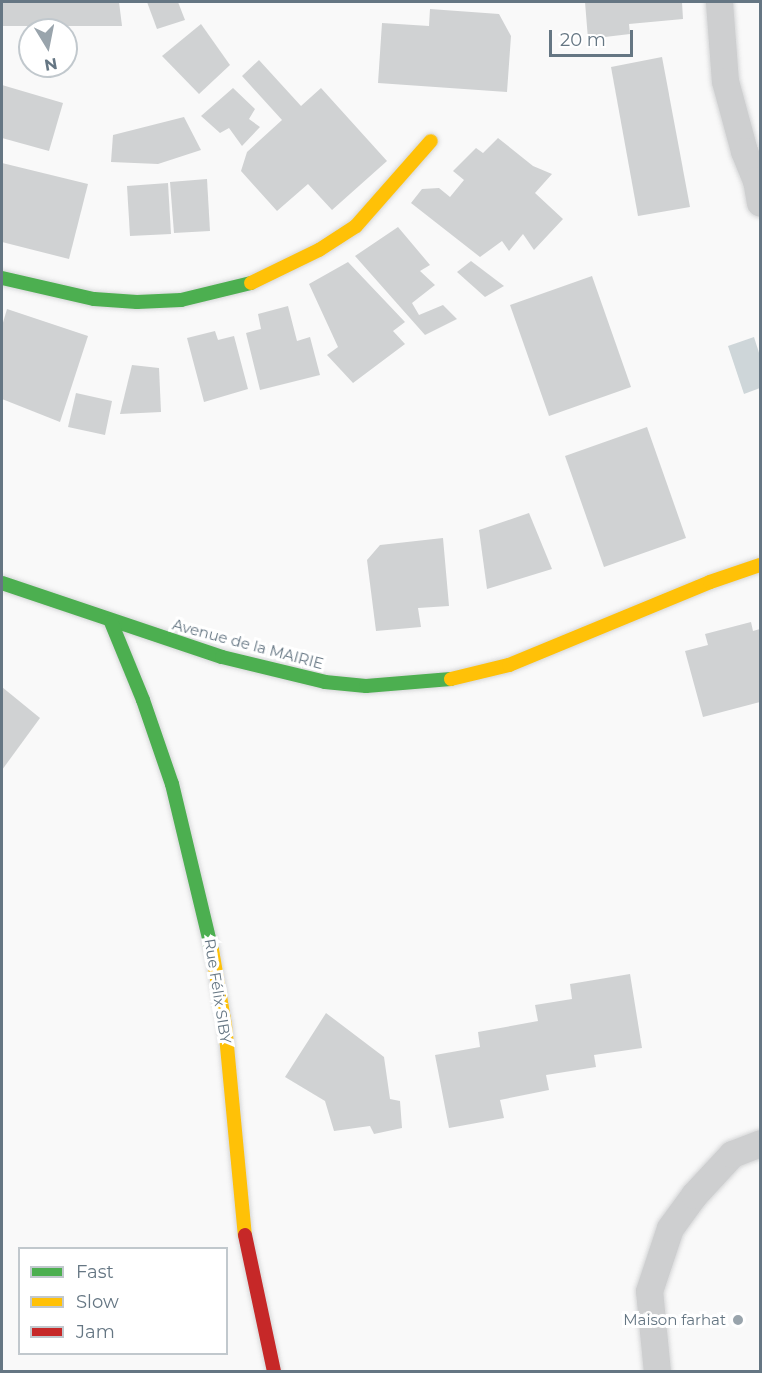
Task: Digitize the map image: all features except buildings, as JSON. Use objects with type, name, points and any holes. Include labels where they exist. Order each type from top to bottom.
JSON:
[{"type":"street","points":[[719,2],[725,81],[744,151],[759,185]]},
{"type":"street","points":[[2,278],[94,299],[136,302],[182,300],[223,292],[255,282],[319,250],[356,226],[393,188],[431,141]]},
{"type":"street","name":"Avenue de la MAIRIE","points":[[2,583],[111,622],[276,672],[325,682],[366,686],[456,679],[509,665],[710,582],[760,565]]},
{"type":"street","name":"Rue Félix SIBY","points":[[111,622],[139,691],[172,784],[218,972],[246,1251],[274,1371]]},
{"type":"street","points":[[657,1371],[649,1291],[670,1228],[694,1195],[732,1154],[760,1143]]},
{"type":"shaded area","points":[[754,337],[760,356],[760,388],[744,394],[728,346]]},
{"type":"traffic: fast","points":[[2,278],[94,299],[137,302],[181,300],[251,283]]},
{"type":"traffic: fast","points":[[2,583],[222,657],[325,682],[366,686],[451,679]]},
{"type":"traffic: fast","points":[[111,622],[143,700],[172,784],[212,950]]},
{"type":"traffic: slow","points":[[251,283],[319,250],[356,226],[431,141]]},
{"type":"traffic: slow","points":[[451,679],[509,665],[710,582],[760,565]]},
{"type":"traffic: slow","points":[[212,950],[225,1025],[245,1235]]},
{"type":"traffic: jam","points":[[245,1235],[274,1372]]},
{"type":"place","name":"Maison farhat","points":[[738,1320]]}]
